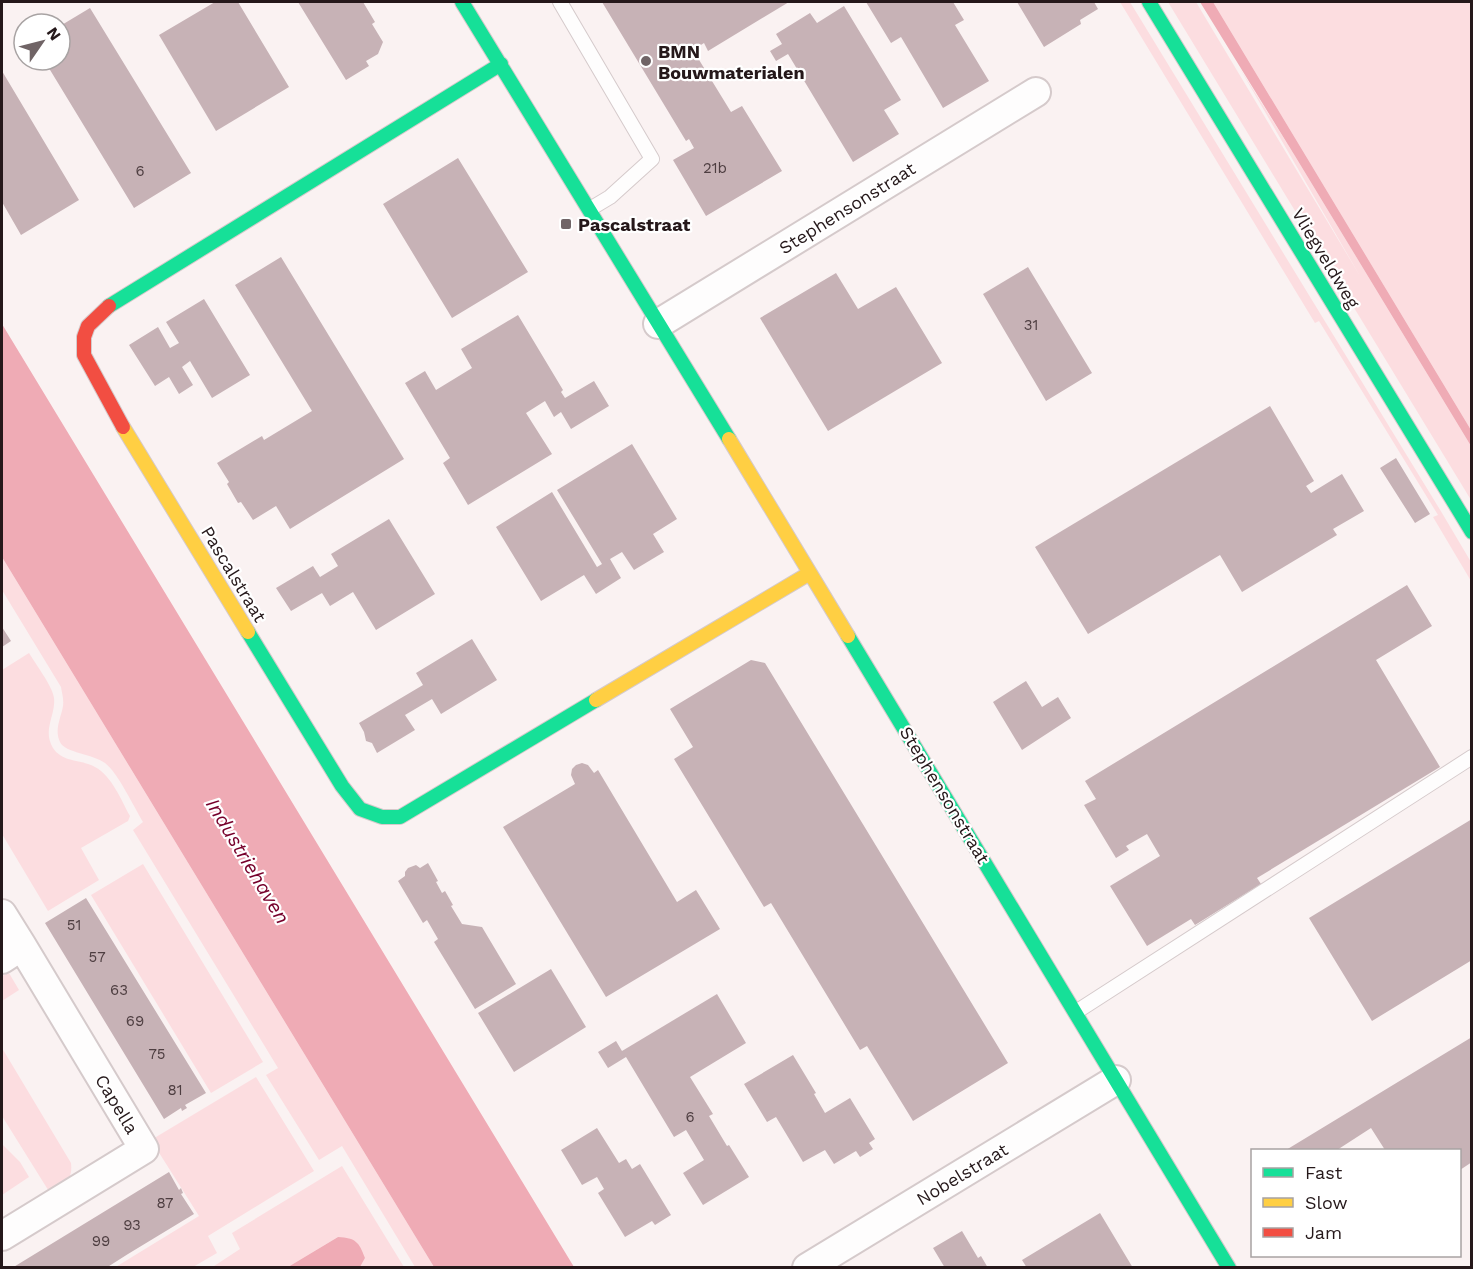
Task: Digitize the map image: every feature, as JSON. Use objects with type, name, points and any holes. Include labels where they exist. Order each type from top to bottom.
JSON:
[{"type":"street","name":"Stephensonstraat","points":[[462,2],[1229,1268]]},
{"type":"street","name":"Vliegveldweg","points":[[1149,2],[1472,532]]},
{"type":"street","name":"Pascalstraat","points":[[501,64],[110,305],[87,326],[83,341],[84,355],[133,443],[342,786],[360,809],[382,817],[400,817],[810,573]]},
{"type":"street","name":"Stephensonstraat","points":[[658,324],[1036,92]]},
{"type":"street","name":"Capella","points":[[2,915],[12,952],[144,1149],[2,1236]]},
{"type":"street","name":"Nobelstraat","points":[[807,1268],[1116,1080]]},
{"type":"lane","points":[[560,2],[652,159],[610,197],[590,210]]},
{"type":"lane","points":[[1076,1012],[1472,757]]},
{"type":"shaded area","points":[[1120,2],[1130,2],[1442,513],[1471,562],[1471,581],[1433,517],[1438,515],[1319,321],[1315,323]]},
{"type":"shaded area","points":[[1168,2],[1196,2],[1360,276],[1239,67],[1295,156],[1471,446],[1471,500]]},
{"type":"shaded area","points":[[1213,2],[1471,2],[1471,430]]},
{"type":"shaded area","points":[[2,557],[434,1267],[415,1267],[342,1146],[319,1160],[266,1075],[278,1068],[133,830],[143,822],[120,782],[105,763],[94,757],[67,749],[60,742],[58,728],[63,703],[61,687],[2,590]]},
{"type":"shaded area","points":[[29,653],[53,693],[54,704],[49,735],[53,748],[62,756],[101,771],[115,789],[130,816],[128,821],[81,848],[99,880],[48,911],[2,834],[2,670]]},
{"type":"shaded area","points":[[143,864],[263,1062],[211,1093],[91,895]]},
{"type":"shaded area","points":[[9,973],[19,990],[2,1001],[2,976]]},
{"type":"shaded area","points":[[2,1048],[71,1163],[69,1178],[50,1193],[2,1116]]},
{"type":"shaded area","points":[[256,1077],[314,1171],[208,1236],[217,1253],[193,1267],[114,1268],[199,1216],[151,1140]]},
{"type":"shaded area","points":[[2,1144],[20,1162],[29,1177],[2,1195]]},
{"type":"shaded area","points":[[342,1166],[404,1267],[360,1267],[365,1258],[338,1237],[288,1267],[211,1268],[240,1249],[232,1233]]},
{"type":"water","points":[[1200,2],[1213,2],[1471,430],[1471,446],[1295,156]]},
{"type":"water","name":"Industriehaven","points":[[2,324],[574,1267],[434,1267],[2,557]]},
{"type":"water","points":[[338,1237],[349,1238],[359,1245],[365,1258],[360,1267],[288,1267]]},
{"type":"building","points":[[215,2],[238,2],[289,87],[216,131],[159,35]]},
{"type":"building","points":[[298,2],[363,2],[383,42],[378,54],[366,61],[369,66],[346,80]]},
{"type":"building","points":[[602,2],[789,2],[708,51],[704,43],[693,50],[731,112],[742,106],[782,171],[706,216],[673,160],[694,148],[689,139],[686,141]]},
{"type":"building","points":[[866,2],[953,2],[964,20],[955,25],[989,81],[943,108],[901,37],[891,43]]},
{"type":"building","points":[[1017,2],[1094,2],[1098,9],[1080,20],[1081,24],[1044,47]]},
{"type":"building","points":[[844,6],[901,100],[884,110],[899,134],[853,162],[788,54],[776,61],[770,51],[782,44],[776,34],[810,13],[817,23]]},
{"type":"building","points":[[90,8],[191,173],[134,208],[51,72],[72,72],[72,19]]},
{"type":"building","points":[[2,71],[79,200],[21,235],[2,202]]},
{"type":"building","points":[[458,158],[528,272],[452,318],[383,204]]},
{"type":"building","points":[[281,257],[404,459],[290,529],[276,506],[253,520],[241,502],[238,503],[217,463],[262,436],[264,440],[312,411],[235,285]]},
{"type":"building","points":[[1028,267],[1092,373],[1046,401],[983,294]]},
{"type":"building","points":[[836,273],[858,309],[896,287],[942,363],[828,431],[760,318]]},
{"type":"building","points":[[204,299],[250,375],[212,398],[190,361],[182,367],[193,385],[179,394],[169,377],[155,386],[129,345],[158,327],[170,348],[179,343],[166,322]]},
{"type":"building","points":[[518,315],[563,390],[561,392],[565,398],[594,381],[609,406],[571,429],[561,412],[554,417],[545,401],[526,413],[552,454],[468,505],[443,463],[450,458],[405,383],[425,371],[436,390],[472,368],[461,349]]},
{"type":"building","points":[[1270,406],[1314,481],[1306,486],[1311,493],[1342,474],[1364,511],[1333,529],[1337,535],[1242,592],[1220,555],[1088,634],[1035,547]]},
{"type":"building","points":[[632,444],[677,519],[653,534],[664,552],[634,570],[622,552],[610,559],[621,578],[596,594],[584,575],[541,601],[496,527],[552,492],[597,567],[602,564],[557,490]]},
{"type":"building","points":[[1396,458],[1430,514],[1415,523],[1380,468]]},
{"type":"building","points":[[389,519],[435,594],[376,630],[353,592],[330,606],[322,593],[291,611],[276,588],[313,566],[320,577],[338,566],[331,554]]},
{"type":"building","points":[[1407,585],[1432,626],[1376,660],[1440,767],[1257,878],[1261,884],[1195,925],[1191,919],[1147,946],[1110,886],[1160,856],[1147,834],[1126,846],[1129,850],[1116,858],[1084,805],[1096,799],[1085,781]]},
{"type":"building","points":[[2,627],[11,641],[2,647]]},
{"type":"building","points":[[472,639],[497,680],[441,714],[432,699],[405,715],[415,730],[377,753],[372,743],[366,741],[359,723],[423,685],[416,673]]},
{"type":"building","points":[[751,660],[765,663],[1008,1063],[913,1121],[867,1046],[860,1050],[771,903],[764,907],[674,759],[693,747],[670,709]]},
{"type":"building","points":[[1026,681],[1042,707],[1058,697],[1071,718],[1022,750],[993,702]]},
{"type":"building","points":[[582,763],[588,765],[594,773],[598,770],[677,902],[696,890],[720,929],[606,997],[503,827],[575,784],[571,775],[572,769]]},
{"type":"building","points":[[1472,819],[1472,960],[1372,1021],[1309,918]]},
{"type":"building","points":[[428,863],[442,893],[445,891],[462,924],[482,927],[516,984],[475,1009],[434,942],[438,939],[427,920],[423,923],[398,881],[405,876],[408,868],[416,865],[420,868]]},
{"type":"building","points":[[86,898],[206,1093],[185,1105],[187,1108],[182,1111],[181,1108],[164,1119],[45,923]]},
{"type":"building","points":[[551,969],[586,1027],[514,1072],[478,1013]]},
{"type":"building","points":[[717,994],[746,1043],[690,1077],[713,1114],[709,1116],[749,1177],[703,1205],[683,1173],[704,1160],[686,1130],[674,1137],[626,1057],[608,1068],[598,1052],[616,1041],[622,1051]]},
{"type":"building","points":[[1472,1037],[1472,1162],[1461,1169],[1461,1149],[1384,1149],[1371,1128],[1339,1149],[1288,1149]]},
{"type":"building","points":[[793,1055],[825,1113],[850,1098],[875,1139],[869,1143],[873,1149],[860,1157],[856,1151],[834,1164],[825,1150],[803,1162],[776,1117],[767,1122],[744,1084]]},
{"type":"building","points":[[597,1128],[619,1163],[626,1159],[632,1169],[640,1164],[671,1215],[655,1225],[652,1221],[625,1237],[598,1193],[604,1189],[597,1177],[582,1185],[561,1150]]},
{"type":"building","points":[[169,1172],[179,1190],[181,1188],[183,1193],[181,1194],[194,1214],[106,1268],[12,1268]]},
{"type":"building","points":[[1100,1213],[1133,1268],[1027,1268],[1022,1260]]},
{"type":"building","points":[[962,1231],[978,1258],[981,1256],[988,1268],[945,1268],[933,1248]]},
{"type":"traffic: fast","points":[[462,2],[729,439]]},
{"type":"traffic: fast","points":[[1149,2],[1472,532]]},
{"type":"traffic: fast","points":[[109,306],[501,64]]},
{"type":"traffic: fast","points":[[248,632],[342,786],[360,809],[382,817],[400,817],[596,700]]},
{"type":"traffic: fast","points":[[848,636],[1229,1268]]},
{"type":"traffic: slow","points":[[123,427],[248,632]]},
{"type":"traffic: slow","points":[[729,439],[848,636]]},
{"type":"traffic: slow","points":[[596,700],[810,573]]},
{"type":"traffic: jam","points":[[109,306],[88,326],[84,337],[84,355],[123,427]]},
{"type":"place","name":"BMN Bouwmaterialen","points":[[646,61]]},
{"type":"place","name":"Pascalstraat","points":[[566,224]]}]
